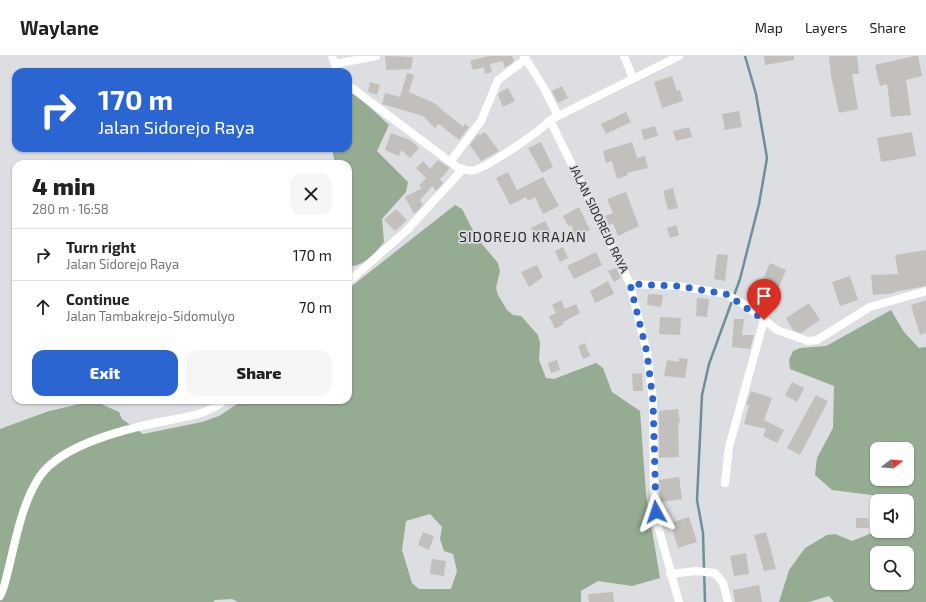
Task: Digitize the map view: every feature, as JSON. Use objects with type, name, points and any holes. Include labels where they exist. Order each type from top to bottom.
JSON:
[{"type":"street","points":[[333,60],[376,56]]},
{"type":"street","points":[[624,56],[632,78]]},
{"type":"street","points":[[352,88],[450,162],[463,169],[474,170],[491,162],[539,131],[553,126],[558,116],[679,56]]},
{"type":"street","points":[[450,162],[482,121],[498,80],[525,58],[544,88],[558,116]]},
{"type":"street","name":"JALAN SIDOREJO RAYA","points":[[553,126],[630,284],[678,286],[726,294],[748,307],[764,320]]},
{"type":"street","points":[[352,278],[406,231],[463,169]]},
{"type":"street","points":[[630,284],[647,353],[653,401],[654,498],[658,526],[670,574],[679,602]]},
{"type":"street","points":[[725,483],[729,447],[764,320],[777,330],[812,342],[870,307],[926,291]]},
{"type":"street","points":[[0,596],[25,509],[33,489],[41,475],[49,466],[77,448],[139,427],[205,413],[220,404]]},
{"type":"street","points":[[670,574],[696,571],[715,573],[724,583],[728,602]]},
{"type":"green space","points":[[352,91],[389,125],[377,151],[408,182],[406,192],[382,219],[384,242],[368,259],[354,266],[352,266],[352,160],[334,160],[333,152],[352,152]]},
{"type":"green space","points":[[455,205],[462,209],[477,238],[498,263],[500,271],[496,288],[498,295],[507,310],[513,315],[521,316],[538,335],[540,343],[539,360],[546,378],[554,379],[596,363],[603,368],[612,392],[640,411],[646,494],[660,578],[632,586],[598,581],[581,591],[581,602],[238,602],[232,599],[215,600],[213,602],[0,602],[0,429],[49,411],[80,404],[101,404],[119,412],[122,419],[143,434],[202,422],[219,416],[237,404],[352,404],[352,286]],"holes":[[[430,514],[442,527],[440,539],[444,551],[453,554],[457,571],[451,589],[419,589],[412,583],[402,550],[406,521]]]},
{"type":"green space","points":[[891,310],[904,332],[919,348],[926,347],[926,602],[834,602],[829,596],[809,602],[779,602],[789,570],[805,548],[827,535],[835,534],[852,541],[870,534],[870,538],[914,538],[914,494],[870,495],[832,490],[815,475],[817,458],[833,428],[834,386],[790,369],[789,360],[793,351],[800,348],[826,346]]},
{"type":"building","points":[[385,56],[413,57],[411,69],[386,70]]},
{"type":"building","points":[[488,56],[512,56],[514,61],[505,68],[503,61],[490,64],[492,72],[485,74],[484,67],[473,70],[470,61]]},
{"type":"building","points":[[764,56],[794,56],[794,60],[765,65]]},
{"type":"building","points":[[829,56],[857,56],[859,74],[852,74],[858,109],[839,113],[831,76]]},
{"type":"building","points":[[918,56],[922,76],[906,80],[911,115],[891,117],[887,84],[880,86],[875,65]]},
{"type":"building","points":[[407,73],[414,75],[409,92],[434,103],[463,127],[465,124],[469,127],[459,140],[439,124],[435,128],[423,116],[382,104],[385,93],[400,97]]},
{"type":"building","points":[[672,76],[677,91],[680,90],[683,101],[662,108],[654,82]]},
{"type":"building","points":[[370,82],[380,85],[377,95],[368,92]]},
{"type":"building","points":[[562,86],[568,98],[558,103],[552,91]]},
{"type":"building","points":[[508,88],[515,101],[503,107],[498,95]]},
{"type":"building","points":[[739,111],[742,127],[725,130],[722,114]]},
{"type":"building","points":[[626,112],[631,122],[606,134],[601,124]]},
{"type":"building","points":[[655,126],[658,136],[644,140],[641,130]]},
{"type":"building","points":[[689,127],[692,137],[676,141],[673,131]]},
{"type":"building","points":[[485,132],[499,151],[481,161],[470,145],[478,134],[480,135]]},
{"type":"building","points":[[912,132],[916,156],[881,162],[877,138]]},
{"type":"building","points":[[391,133],[410,140],[419,148],[410,158],[401,150],[399,156],[385,150]]},
{"type":"building","points":[[541,142],[553,167],[542,173],[528,148]]},
{"type":"building","points":[[632,142],[637,158],[645,156],[648,168],[627,173],[628,175],[617,179],[612,161],[606,163],[603,151]]},
{"type":"building","points":[[438,160],[450,168],[440,179],[443,183],[436,191],[432,186],[420,200],[423,205],[414,214],[405,197],[422,188],[419,186],[426,178],[416,168],[423,161],[430,169]]},
{"type":"building","points":[[508,172],[517,190],[543,177],[559,206],[543,214],[535,197],[528,201],[526,197],[510,205],[496,178]]},
{"type":"building","points":[[673,188],[678,208],[668,210],[663,191]]},
{"type":"building","points":[[626,192],[639,226],[618,236],[613,223],[609,225],[605,216],[613,213],[607,199]]},
{"type":"building","points":[[579,207],[590,230],[576,237],[571,225],[568,226],[563,216]]},
{"type":"building","points":[[396,209],[407,220],[395,231],[384,220]]},
{"type":"building","points":[[545,221],[551,233],[537,240],[531,228]]},
{"type":"building","points":[[676,225],[679,235],[670,238],[667,228]]},
{"type":"building","points":[[563,247],[568,258],[560,262],[555,251]]},
{"type":"building","points":[[926,250],[926,286],[894,293],[873,295],[871,275],[898,274],[895,255]]},
{"type":"building","points":[[596,252],[602,265],[574,279],[567,266]]},
{"type":"building","points":[[717,254],[728,255],[725,281],[714,279]]},
{"type":"building","points":[[770,263],[786,270],[771,305],[755,298]]},
{"type":"building","points":[[537,265],[543,277],[529,287],[521,272]]},
{"type":"building","points":[[616,268],[621,278],[614,282],[608,271]]},
{"type":"building","points":[[850,276],[858,300],[840,306],[832,282]]},
{"type":"building","points":[[608,281],[614,294],[595,303],[590,291]]},
{"type":"building","points":[[648,294],[663,295],[661,307],[647,305]]},
{"type":"building","points":[[697,298],[709,299],[707,317],[696,316]]},
{"type":"building","points":[[561,300],[565,309],[576,304],[580,313],[563,322],[564,324],[555,329],[549,316],[556,313],[552,305]]},
{"type":"building","points":[[926,300],[926,333],[920,335],[911,305]]},
{"type":"building","points":[[809,303],[820,320],[801,333],[793,330],[786,318]]},
{"type":"building","points":[[660,317],[681,318],[680,335],[659,334]]},
{"type":"building","points":[[734,319],[744,319],[742,335],[754,335],[750,349],[732,347]]},
{"type":"building","points":[[585,343],[590,356],[583,359],[578,346]]},
{"type":"building","points":[[679,358],[688,359],[685,378],[664,376],[667,360],[679,362]]},
{"type":"building","points":[[557,360],[560,370],[551,373],[548,363]]},
{"type":"building","points":[[642,373],[643,391],[633,391],[632,374]]},
{"type":"building","points":[[792,382],[804,388],[797,402],[785,395]]},
{"type":"building","points":[[751,391],[772,398],[764,420],[784,430],[777,443],[763,436],[766,429],[744,424],[749,405],[746,405]]},
{"type":"building","points":[[816,395],[828,401],[800,455],[787,448]]},
{"type":"building","points":[[678,409],[680,423],[678,423],[679,457],[659,458],[659,411]]},
{"type":"building","points":[[679,477],[682,499],[661,502],[659,480]]},
{"type":"building","points":[[689,517],[697,542],[678,548],[670,523]]},
{"type":"building","points":[[856,518],[868,518],[869,528],[856,528]]},
{"type":"building","points":[[423,532],[434,536],[429,550],[418,545]]},
{"type":"building","points":[[766,532],[776,569],[764,571],[754,535]]},
{"type":"building","points":[[746,553],[749,574],[734,576],[730,556]]},
{"type":"building","points":[[432,559],[446,561],[444,576],[430,574]]},
{"type":"building","points":[[759,585],[762,602],[735,602],[733,590]]},
{"type":"building","points":[[613,592],[614,602],[589,602],[588,594]]},
{"type":"waterway","points":[[705,602],[703,533],[697,500],[702,395],[709,364],[740,279],[759,204],[767,158],[756,94],[745,56]]},
{"type":"district","name":"SIDOREJO KRAJAN","points":[[523,237]]},
{"type":"route","points":[[656,512],[654,498],[653,401],[647,353],[630,284],[646,286],[678,286],[726,294],[748,307],[764,320]]}]
